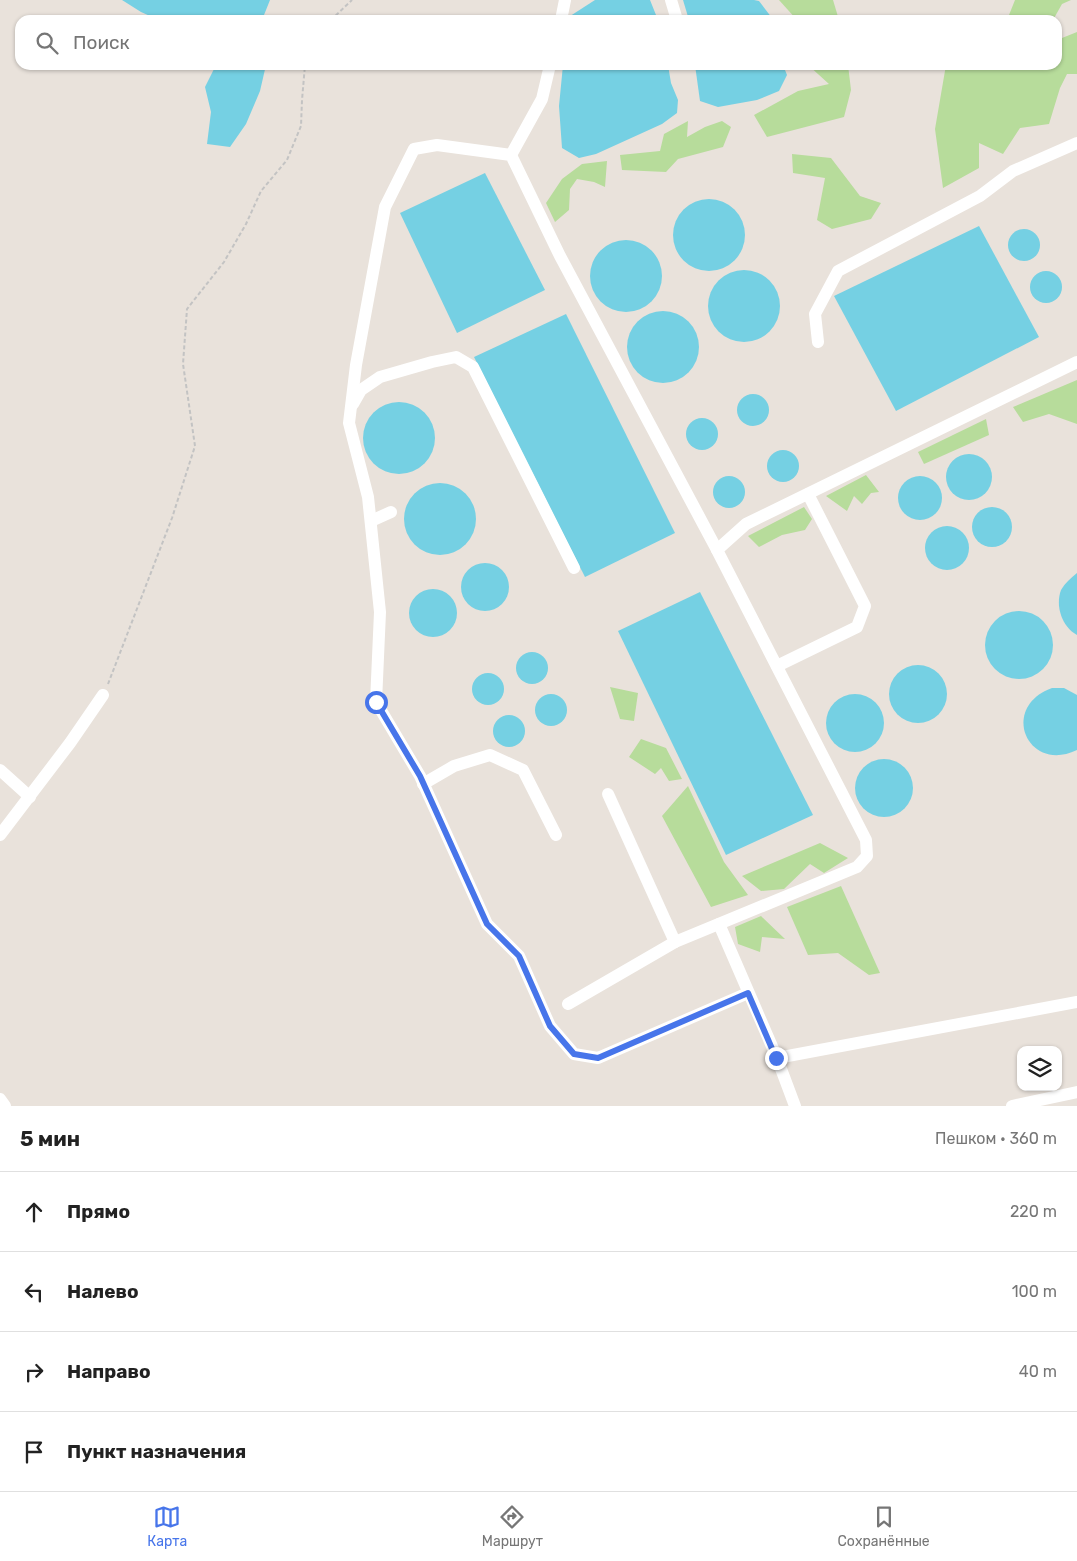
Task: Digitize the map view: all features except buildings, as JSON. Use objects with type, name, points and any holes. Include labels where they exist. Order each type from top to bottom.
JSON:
[{"type":"street","points":[[562,15],[565,0]]},
{"type":"street","points":[[671,0],[676,15]]},
{"type":"street","points":[[511,155],[542,99],[549,70]]},
{"type":"street","points":[[818,342],[815,314],[838,271],[980,196],[1013,170],[1077,143]]},
{"type":"street","points":[[511,155],[437,145],[414,149],[385,207],[356,365],[349,423],[368,497],[380,612],[376,702],[423,784],[487,924],[519,956],[550,1026],[574,1054],[598,1058],[748,993]]},
{"type":"street","points":[[511,155],[565,265],[717,550],[866,840],[867,856],[857,867],[675,942],[568,1004]]},
{"type":"street","points":[[350,409],[361,390],[380,377],[456,357],[473,367],[574,568]]},
{"type":"street","points":[[717,550],[746,524],[1077,362]]},
{"type":"street","points":[[777,666],[857,627],[865,606],[808,494]]},
{"type":"street","points":[[371,521],[392,512]]},
{"type":"street","points":[[0,835],[30,797],[103,695]]},
{"type":"street","points":[[423,784],[454,766],[490,755],[523,770],[556,835]]},
{"type":"street","points":[[0,770],[30,797]]},
{"type":"street","points":[[608,794],[675,942]]},
{"type":"street","points":[[719,924],[796,1106]]},
{"type":"street","points":[[776,1058],[1077,1002]]},
{"type":"street","points":[[1012,1106],[1077,1092]]},
{"type":"street","points":[[0,1099],[5,1106]]},
{"type":"path","points":[[336,15],[352,0]]},
{"type":"path","points":[[103,695],[123,648],[172,518],[195,446],[183,364],[186,309],[224,262],[246,224],[261,191],[287,160],[301,126],[305,70]]},
{"type":"green space","points":[[779,0],[833,0],[838,15],[792,15]]},
{"type":"green space","points":[[1015,0],[1071,0],[1062,4],[1056,15],[1009,15]]},
{"type":"green space","points":[[1077,32],[1077,74],[1067,74],[1060,88],[1049,124],[1020,128],[1003,154],[979,143],[979,168],[943,188],[935,129],[945,70],[1062,70],[1062,38]]},
{"type":"green space","points":[[814,70],[849,70],[851,90],[844,117],[767,137],[754,115],[798,91],[829,84]]},
{"type":"green space","points":[[688,121],[687,137],[705,127],[722,121],[731,127],[723,147],[678,159],[666,172],[622,170],[620,155],[660,151],[664,134]]},
{"type":"green space","points":[[792,154],[831,158],[860,196],[881,203],[871,219],[832,229],[817,220],[825,178],[793,173]]},
{"type":"green space","points":[[607,161],[605,187],[594,182],[577,179],[570,189],[569,210],[555,222],[546,203],[562,179],[582,164]]},
{"type":"green space","points":[[1077,380],[1077,424],[1049,414],[1023,422],[1013,407]]},
{"type":"green space","points":[[986,419],[989,435],[924,464],[918,452]]},
{"type":"green space","points":[[866,475],[879,492],[871,493],[862,504],[854,496],[847,511],[826,496]]},
{"type":"green space","points":[[804,507],[812,519],[805,530],[782,535],[759,547],[748,536]]},
{"type":"green space","points":[[610,687],[638,693],[634,721],[620,719]]},
{"type":"green space","points":[[641,739],[666,748],[682,779],[669,781],[661,768],[655,774],[629,757]]},
{"type":"green space","points":[[688,786],[724,862],[748,895],[711,907],[662,816]]},
{"type":"green space","points":[[820,843],[848,858],[824,873],[810,864],[784,889],[761,891],[742,876]]},
{"type":"green space","points":[[841,886],[880,973],[869,975],[838,953],[808,955],[787,907]]},
{"type":"green space","points":[[761,916],[785,939],[762,937],[760,952],[738,944],[735,927]]},
{"type":"water","points":[[122,0],[270,0],[264,15],[148,15]]},
{"type":"water","points":[[595,0],[650,0],[656,15],[572,15]]},
{"type":"water","points":[[683,0],[754,0],[759,1],[770,15],[688,15]]},
{"type":"water","points":[[214,70],[265,70],[260,91],[246,124],[230,147],[207,144],[211,112],[205,87]]},
{"type":"water","points":[[563,70],[669,70],[671,83],[678,100],[677,113],[662,124],[596,154],[579,158],[562,148],[559,106]]},
{"type":"water","points":[[696,70],[785,70],[787,75],[779,91],[757,100],[718,107],[700,101]]},
{"type":"water","points":[[485,173],[545,290],[457,333],[400,213]]},
{"type":"water","points":[[716,199],[735,209],[743,221],[745,235],[743,249],[735,261],[723,269],[702,271],[683,261],[675,249],[673,228],[683,209],[695,201]]},
{"type":"water","points":[[979,226],[1039,337],[896,411],[834,296]]},
{"type":"water","points":[[1024,229],[1030,230],[1035,234],[1039,239],[1039,251],[1035,256],[1030,260],[1024,261],[1018,260],[1013,256],[1009,251],[1008,245],[1009,239],[1013,234],[1018,230]]},
{"type":"water","points":[[633,240],[652,250],[660,262],[662,276],[660,290],[652,302],[640,310],[619,312],[600,302],[592,290],[590,269],[600,250],[612,242]]},
{"type":"water","points":[[751,270],[770,280],[778,292],[780,306],[778,320],[770,332],[758,340],[737,342],[718,332],[710,320],[708,299],[718,280],[730,272]]},
{"type":"water","points":[[1046,271],[1052,272],[1057,276],[1061,281],[1061,293],[1057,298],[1052,302],[1046,303],[1040,302],[1035,298],[1031,293],[1030,287],[1031,281],[1035,276],[1040,272]]},
{"type":"water","points":[[670,311],[689,321],[697,333],[699,347],[697,361],[689,373],[677,381],[656,383],[637,373],[629,361],[627,340],[637,321],[649,313]]},
{"type":"water","points":[[566,314],[675,533],[585,577],[474,357]]},
{"type":"water","points":[[753,394],[759,395],[764,399],[768,404],[768,416],[764,421],[759,425],[753,426],[747,425],[742,421],[738,416],[737,410],[738,404],[742,399],[747,395]]},
{"type":"water","points":[[406,402],[425,412],[433,424],[435,438],[433,452],[425,464],[413,472],[392,474],[373,464],[365,452],[363,431],[373,412],[385,404]]},
{"type":"water","points":[[702,418],[708,419],[713,423],[717,428],[717,440],[713,445],[708,449],[702,450],[696,449],[691,445],[687,440],[686,434],[687,428],[691,423],[696,419]]},
{"type":"water","points":[[783,450],[789,451],[794,455],[798,460],[798,472],[794,477],[789,481],[783,482],[777,481],[772,477],[768,472],[767,466],[768,460],[772,455],[777,451]]},
{"type":"water","points":[[964,454],[974,454],[988,464],[992,477],[988,490],[982,496],[974,500],[964,500],[950,490],[946,482],[946,472],[956,458]]},
{"type":"water","points":[[729,476],[735,477],[740,481],[744,486],[744,498],[740,503],[735,507],[729,508],[723,507],[718,503],[714,498],[713,492],[714,486],[718,481],[723,477]]},
{"type":"water","points":[[924,476],[936,482],[941,489],[941,507],[936,514],[929,519],[916,520],[908,517],[901,510],[898,494],[901,486],[908,479]]},
{"type":"water","points":[[447,483],[466,493],[474,505],[476,519],[474,533],[466,545],[454,553],[433,555],[414,545],[406,533],[404,512],[414,493],[426,485]]},
{"type":"water","points":[[996,507],[1003,510],[1009,516],[1012,527],[1011,535],[1003,544],[996,547],[988,547],[981,544],[973,535],[972,523],[975,516],[984,508]]},
{"type":"water","points":[[943,526],[951,526],[963,532],[969,548],[963,564],[951,570],[943,570],[931,564],[925,552],[925,544],[931,532]]},
{"type":"water","points":[[480,563],[490,563],[499,567],[505,573],[508,578],[508,596],[499,607],[490,611],[480,611],[471,607],[465,601],[461,592],[461,582],[465,573],[471,567]]},
{"type":"water","points":[[1077,573],[1077,635],[1067,627],[1061,616],[1059,596],[1066,583]]},
{"type":"water","points":[[428,589],[438,589],[447,593],[453,599],[456,604],[456,622],[447,633],[438,637],[428,637],[419,633],[413,627],[409,618],[409,608],[413,599],[419,593]]},
{"type":"water","points":[[700,592],[813,815],[726,855],[618,631]]},
{"type":"water","points":[[1019,611],[1032,614],[1043,621],[1050,632],[1053,645],[1050,658],[1043,669],[1032,676],[1019,679],[1006,676],[995,669],[988,658],[985,645],[988,632],[995,621],[1006,614]]},
{"type":"water","points":[[532,652],[538,653],[543,657],[547,662],[547,674],[543,679],[538,683],[532,684],[526,683],[521,679],[517,674],[516,668],[517,662],[521,657],[526,653]]},
{"type":"water","points":[[912,665],[924,665],[939,673],[947,688],[947,700],[939,715],[924,723],[912,723],[897,715],[889,700],[889,688],[897,673]]},
{"type":"water","points":[[488,673],[494,674],[499,678],[503,683],[503,695],[499,700],[494,704],[488,705],[482,704],[477,700],[473,695],[472,689],[473,683],[477,678],[482,674]]},
{"type":"water","points":[[1052,688],[1064,688],[1077,695],[1077,750],[1059,755],[1045,753],[1033,746],[1026,735],[1023,722],[1027,709],[1036,697]]},
{"type":"water","points":[[551,694],[557,695],[562,699],[566,704],[566,716],[562,721],[557,725],[551,726],[545,725],[540,721],[536,716],[535,710],[536,704],[540,699],[545,695]]},
{"type":"water","points":[[849,694],[861,694],[876,702],[884,717],[884,729],[876,744],[861,752],[849,752],[834,744],[826,729],[826,717],[834,702]]},
{"type":"water","points":[[509,715],[515,716],[520,720],[524,725],[524,737],[520,742],[515,746],[509,747],[503,746],[498,742],[494,737],[493,731],[494,725],[498,720],[503,716]]},
{"type":"water","points":[[878,759],[890,759],[905,767],[913,782],[913,794],[905,809],[890,817],[878,817],[863,809],[855,794],[855,782],[863,767]]},
{"type":"route","points":[[376,702],[420,776],[487,924],[519,956],[550,1026],[574,1054],[598,1058],[748,993],[776,1058]]}]
